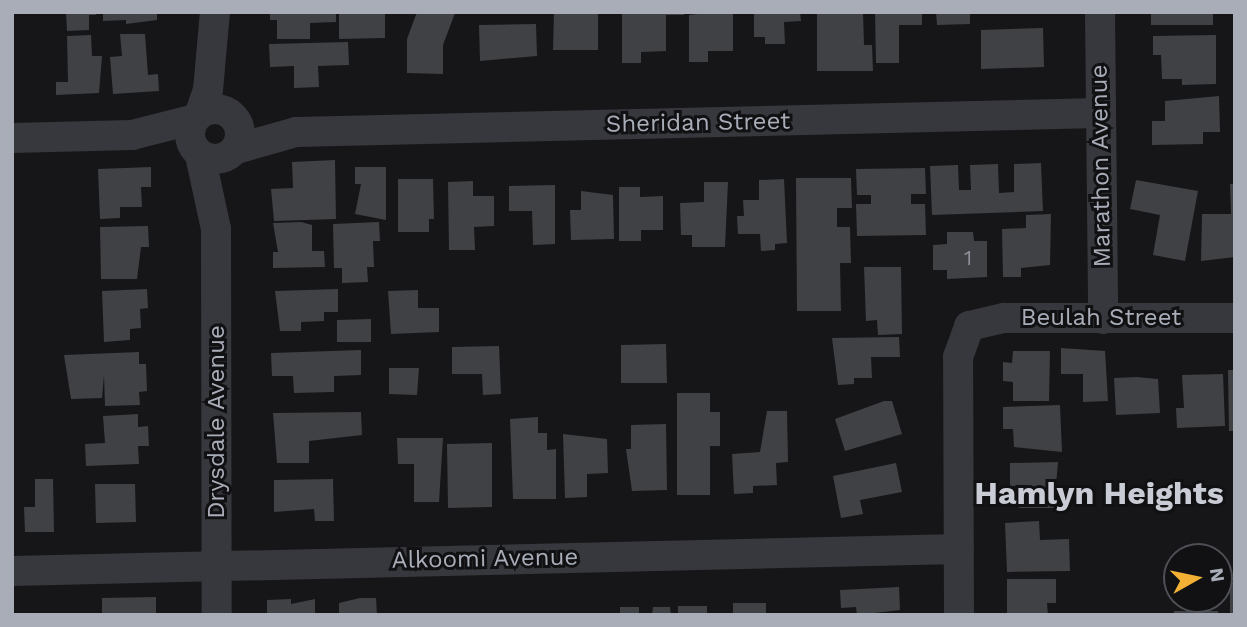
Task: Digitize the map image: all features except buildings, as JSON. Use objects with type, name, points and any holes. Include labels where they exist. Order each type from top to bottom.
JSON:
[{"type":"street","name":"Marathon Avenue","points":[[1100,12],[1103,319]]},
{"type":"street","name":"Drysdale Avenue","points":[[215,22],[221,128],[216,229],[217,615]]},
{"type":"street","name":"Sheridan Street","points":[[12,138],[132,135],[221,128],[296,132],[1100,113]]},
{"type":"street","name":"Sheridan Street","points":[[132,135],[215,159],[221,128]]},
{"type":"street","name":"Drysdale Avenue","points":[[197,152],[216,229]]},
{"type":"street","name":"Beulah Street","points":[[958,549],[958,357],[969,326],[1004,317],[1235,318]]},
{"type":"street","name":"Alkoomi Avenue","points":[[12,571],[958,549]]},
{"type":"street","points":[[958,549],[959,615]]},
{"type":"district","name":"Hamlyn Heights","points":[[1099,493]]}]
